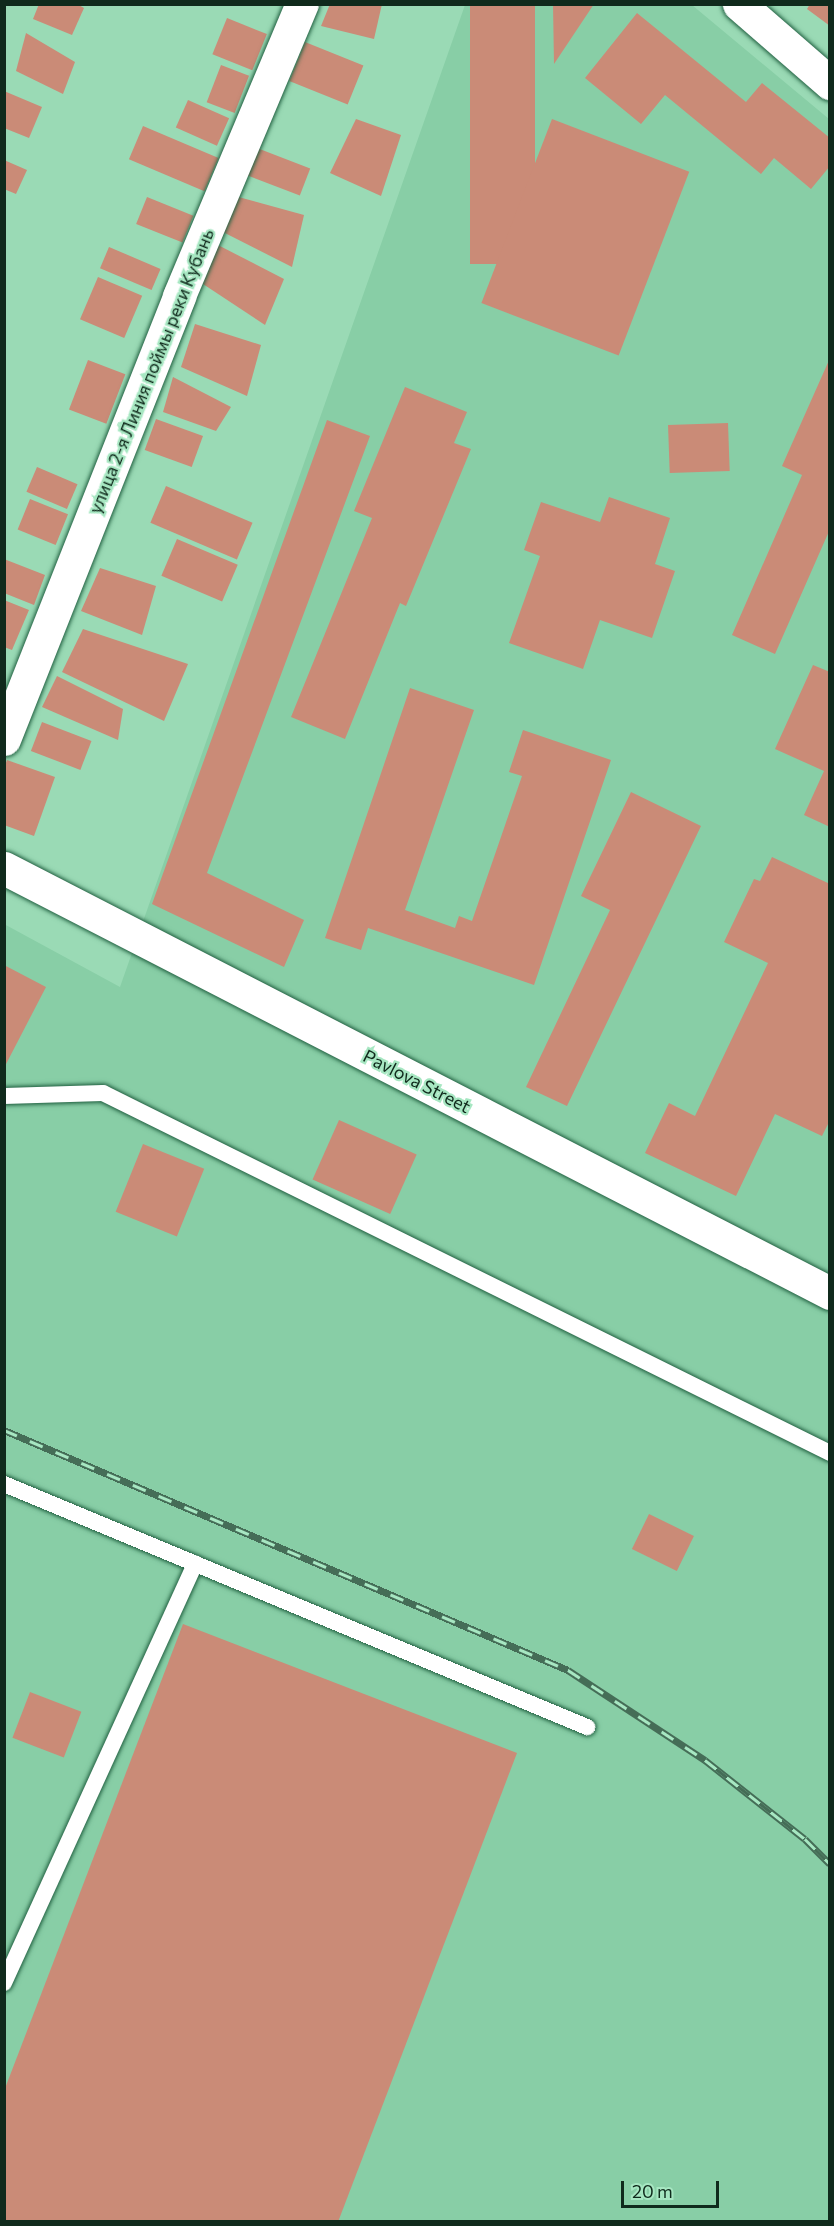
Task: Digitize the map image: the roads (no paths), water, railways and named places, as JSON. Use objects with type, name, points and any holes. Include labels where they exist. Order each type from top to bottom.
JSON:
[{"type":"street","name":"улица 2-я Линия поймы реки Кубань","points":[[4,739],[179,296],[302,4]]},
{"type":"street","points":[[739,4],[770,17],[830,83]]},
{"type":"street","name":"Pavlova Street","points":[[4,868],[830,1293]]},
{"type":"lane","points":[[4,1096],[103,1093],[830,1453]]},
{"type":"lane","points":[[4,1484],[587,1727]]},
{"type":"lane","points":[[4,1983],[195,1563]]},
{"type":"railway","points":[[4,1430],[568,1670],[705,1760],[805,1839],[830,1864]]}]
